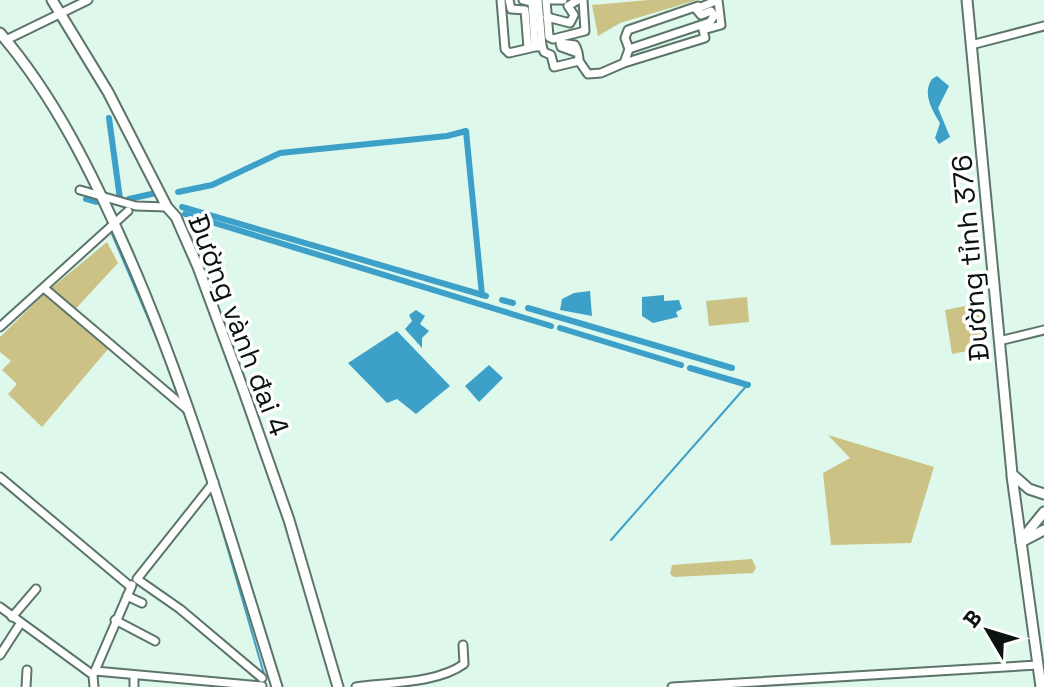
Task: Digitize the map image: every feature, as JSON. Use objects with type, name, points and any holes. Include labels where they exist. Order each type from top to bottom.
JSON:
[{"type":"main road","name":"Đường vành đai 4","points":[[52,0],[62,12],[167,207],[176,217],[198,267],[289,520],[338,687]]},
{"type":"main road","name":"Đường tỉnh 376","points":[[969,0],[1012,474],[1041,687]]},
{"type":"main road","points":[[3,36],[53,106],[105,197],[162,330],[214,482],[277,687]]},
{"type":"main road","points":[[1012,474],[1029,489],[1044,494]]},
{"type":"main road","points":[[1021,542],[1027,529],[1044,512]]},
{"type":"main road","points":[[1021,542],[1044,530]]},
{"type":"street","points":[[3,36],[88,0]]},
{"type":"street","points":[[501,0],[506,52],[535,47],[551,55],[554,67],[579,57],[585,72],[593,74],[705,38],[703,30],[721,25]]},
{"type":"street","points":[[509,0],[511,9],[525,10],[535,47]]},
{"type":"street","points":[[523,0],[532,2],[535,47]]},
{"type":"street","points":[[535,47],[538,0]]},
{"type":"street","points":[[547,17],[572,22],[574,15],[568,6],[581,0],[585,31],[550,39],[547,17],[549,0],[563,0]]},
{"type":"street","points":[[624,63],[629,49],[625,38],[628,30],[718,0],[723,34]]},
{"type":"street","points":[[629,49],[710,22],[714,16],[711,11],[701,15],[697,13],[698,6]]},
{"type":"street","points":[[684,10],[694,42]]},
{"type":"street","points":[[971,45],[1044,26]]},
{"type":"street","points":[[80,190],[128,207],[167,207]]},
{"type":"street","points":[[0,327],[128,207]]},
{"type":"street","points":[[44,288],[191,413]]},
{"type":"street","points":[[999,341],[1044,330]]},
{"type":"street","points":[[0,477],[131,587]]},
{"type":"street","points":[[94,687],[94,673],[131,587],[214,482]]},
{"type":"street","points":[[137,579],[180,609],[262,682]]},
{"type":"street","points":[[12,617],[36,589]]},
{"type":"street","points":[[127,596],[142,603]]},
{"type":"street","points":[[0,607],[76,668],[94,673],[262,682]]},
{"type":"street","points":[[115,620],[155,641]]},
{"type":"street","points":[[1,652],[20,624]]},
{"type":"street","points":[[356,687],[460,668],[464,664],[463,645]]},
{"type":"street","points":[[672,687],[698,686],[716,680],[809,684],[1038,665]]},
{"type":"street","points":[[26,687],[27,670]]},
{"type":"street","points":[[134,675],[134,687]]},
{"type":"street","points":[[896,676],[898,687]]},
{"type":"shaded area","points":[[697,0],[620,23],[598,36],[592,5]]},
{"type":"shaded area","points":[[107,242],[118,263],[69,316],[108,349],[42,427],[8,394],[17,384],[2,370],[11,361],[0,352],[0,337],[43,295]]},
{"type":"shaded area","points":[[747,297],[749,322],[709,326],[706,301]]},
{"type":"shaded area","points":[[970,305],[971,310],[979,308],[983,348],[952,354],[945,310]]},
{"type":"shaded area","points":[[828,435],[934,467],[911,543],[831,545],[823,473],[850,458]]},
{"type":"shaded area","points":[[752,559],[756,568],[753,573],[674,577],[670,574],[672,565]]},
{"type":"water","points":[[937,76],[949,86],[938,108],[950,137],[939,144],[935,138],[940,123],[928,96],[929,84]]},
{"type":"water","points":[[590,291],[592,316],[560,310],[562,299],[574,293]]},
{"type":"water","points":[[664,295],[664,301],[679,300],[682,309],[676,312],[678,317],[653,323],[642,316],[642,297]]},
{"type":"water","points":[[416,310],[425,316],[420,324],[429,331],[422,338],[422,348],[405,329],[412,321],[409,315]]},
{"type":"water","points":[[397,331],[450,386],[416,414],[397,399],[387,403],[348,363]]},
{"type":"water","points":[[489,365],[503,378],[479,402],[465,386]]},
{"type":"waterway","points":[[109,118],[120,199]]},
{"type":"waterway","points":[[178,192],[212,185],[280,153],[447,136],[466,131],[482,295]]},
{"type":"waterway","points":[[129,199],[156,193]]},
{"type":"waterway","points":[[86,199],[96,202]]},
{"type":"waterway","points":[[182,207],[486,296]]},
{"type":"waterway","points":[[185,214],[551,326]]},
{"type":"waterway","points":[[112,234],[166,360]]},
{"type":"waterway","points":[[502,300],[513,303]]},
{"type":"waterway","points":[[528,308],[732,368]]},
{"type":"waterway","points":[[560,328],[681,365]]},
{"type":"waterway","points":[[690,368],[748,385]]},
{"type":"waterway","points":[[611,540],[749,383]]},
{"type":"waterway","points":[[213,498],[264,674]]}]
